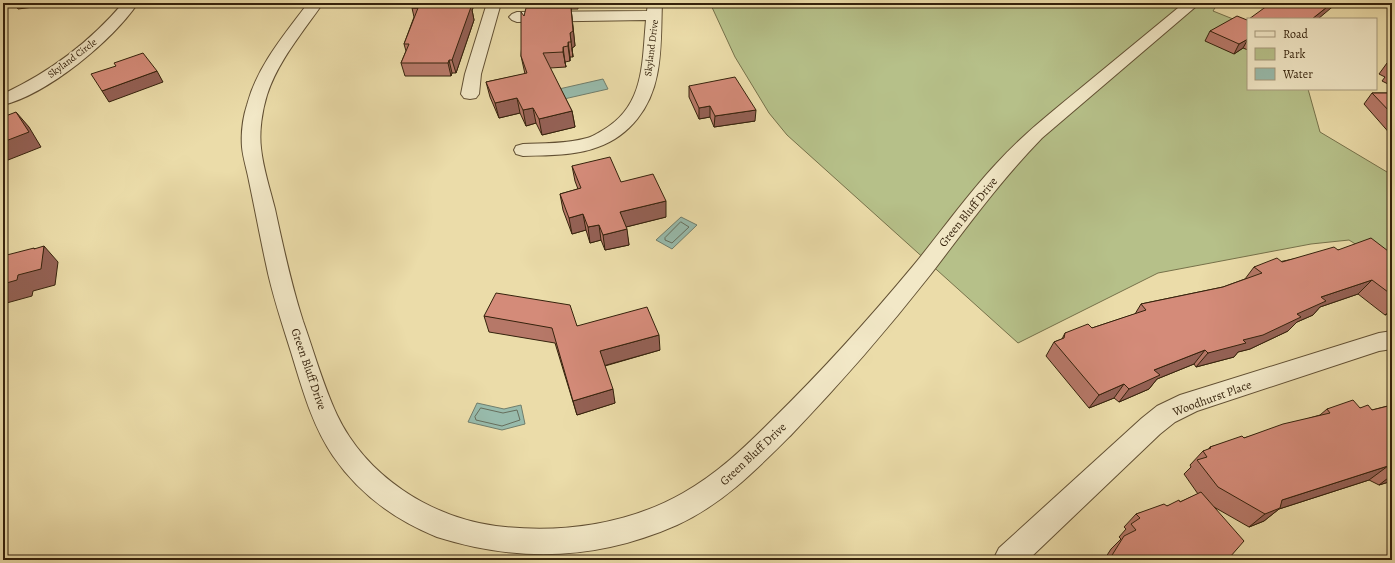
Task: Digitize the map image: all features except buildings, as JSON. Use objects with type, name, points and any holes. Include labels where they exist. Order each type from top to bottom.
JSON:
[{"type":"street","name":"Skyland Circle","points":[[3,100],[32,87],[89,48],[107,31],[131,3]]},
{"type":"street","name":"Green Bluff Drive","points":[[316,3],[273,65],[261,88],[255,104],[252,122],[251,146],[283,292],[320,407],[340,446],[356,467],[374,484],[406,508],[445,527],[464,533],[518,542],[541,543],[593,538],[646,524],[668,515],[718,487],[810,400],[878,325],[1015,155],[1036,134],[1193,3]]},
{"type":"street","points":[[470,94],[492,10],[514,17],[655,9]]},
{"type":"street","name":"Skyland Drive","points":[[522,150],[566,148],[593,143],[614,131],[631,117],[641,102],[649,75],[655,9]]},
{"type":"street","name":"Woodhurst Place","points":[[1009,558],[1151,426],[1166,414],[1196,401],[1379,342],[1392,340]]},
{"type":"green space","points":[[710,3],[1218,3],[1213,11],[1247,25],[1247,90],[1308,90],[1320,132],[1392,175],[1392,267],[1349,240],[1311,244],[1158,273],[1018,343],[787,135],[769,113],[735,57]]},
{"type":"water","points":[[603,79],[608,89],[564,99],[559,89]]},
{"type":"water","points":[[681,217],[697,225],[672,249],[656,240]]},
{"type":"water","points":[[477,403],[504,409],[521,405],[525,424],[502,430],[468,422]]}]
